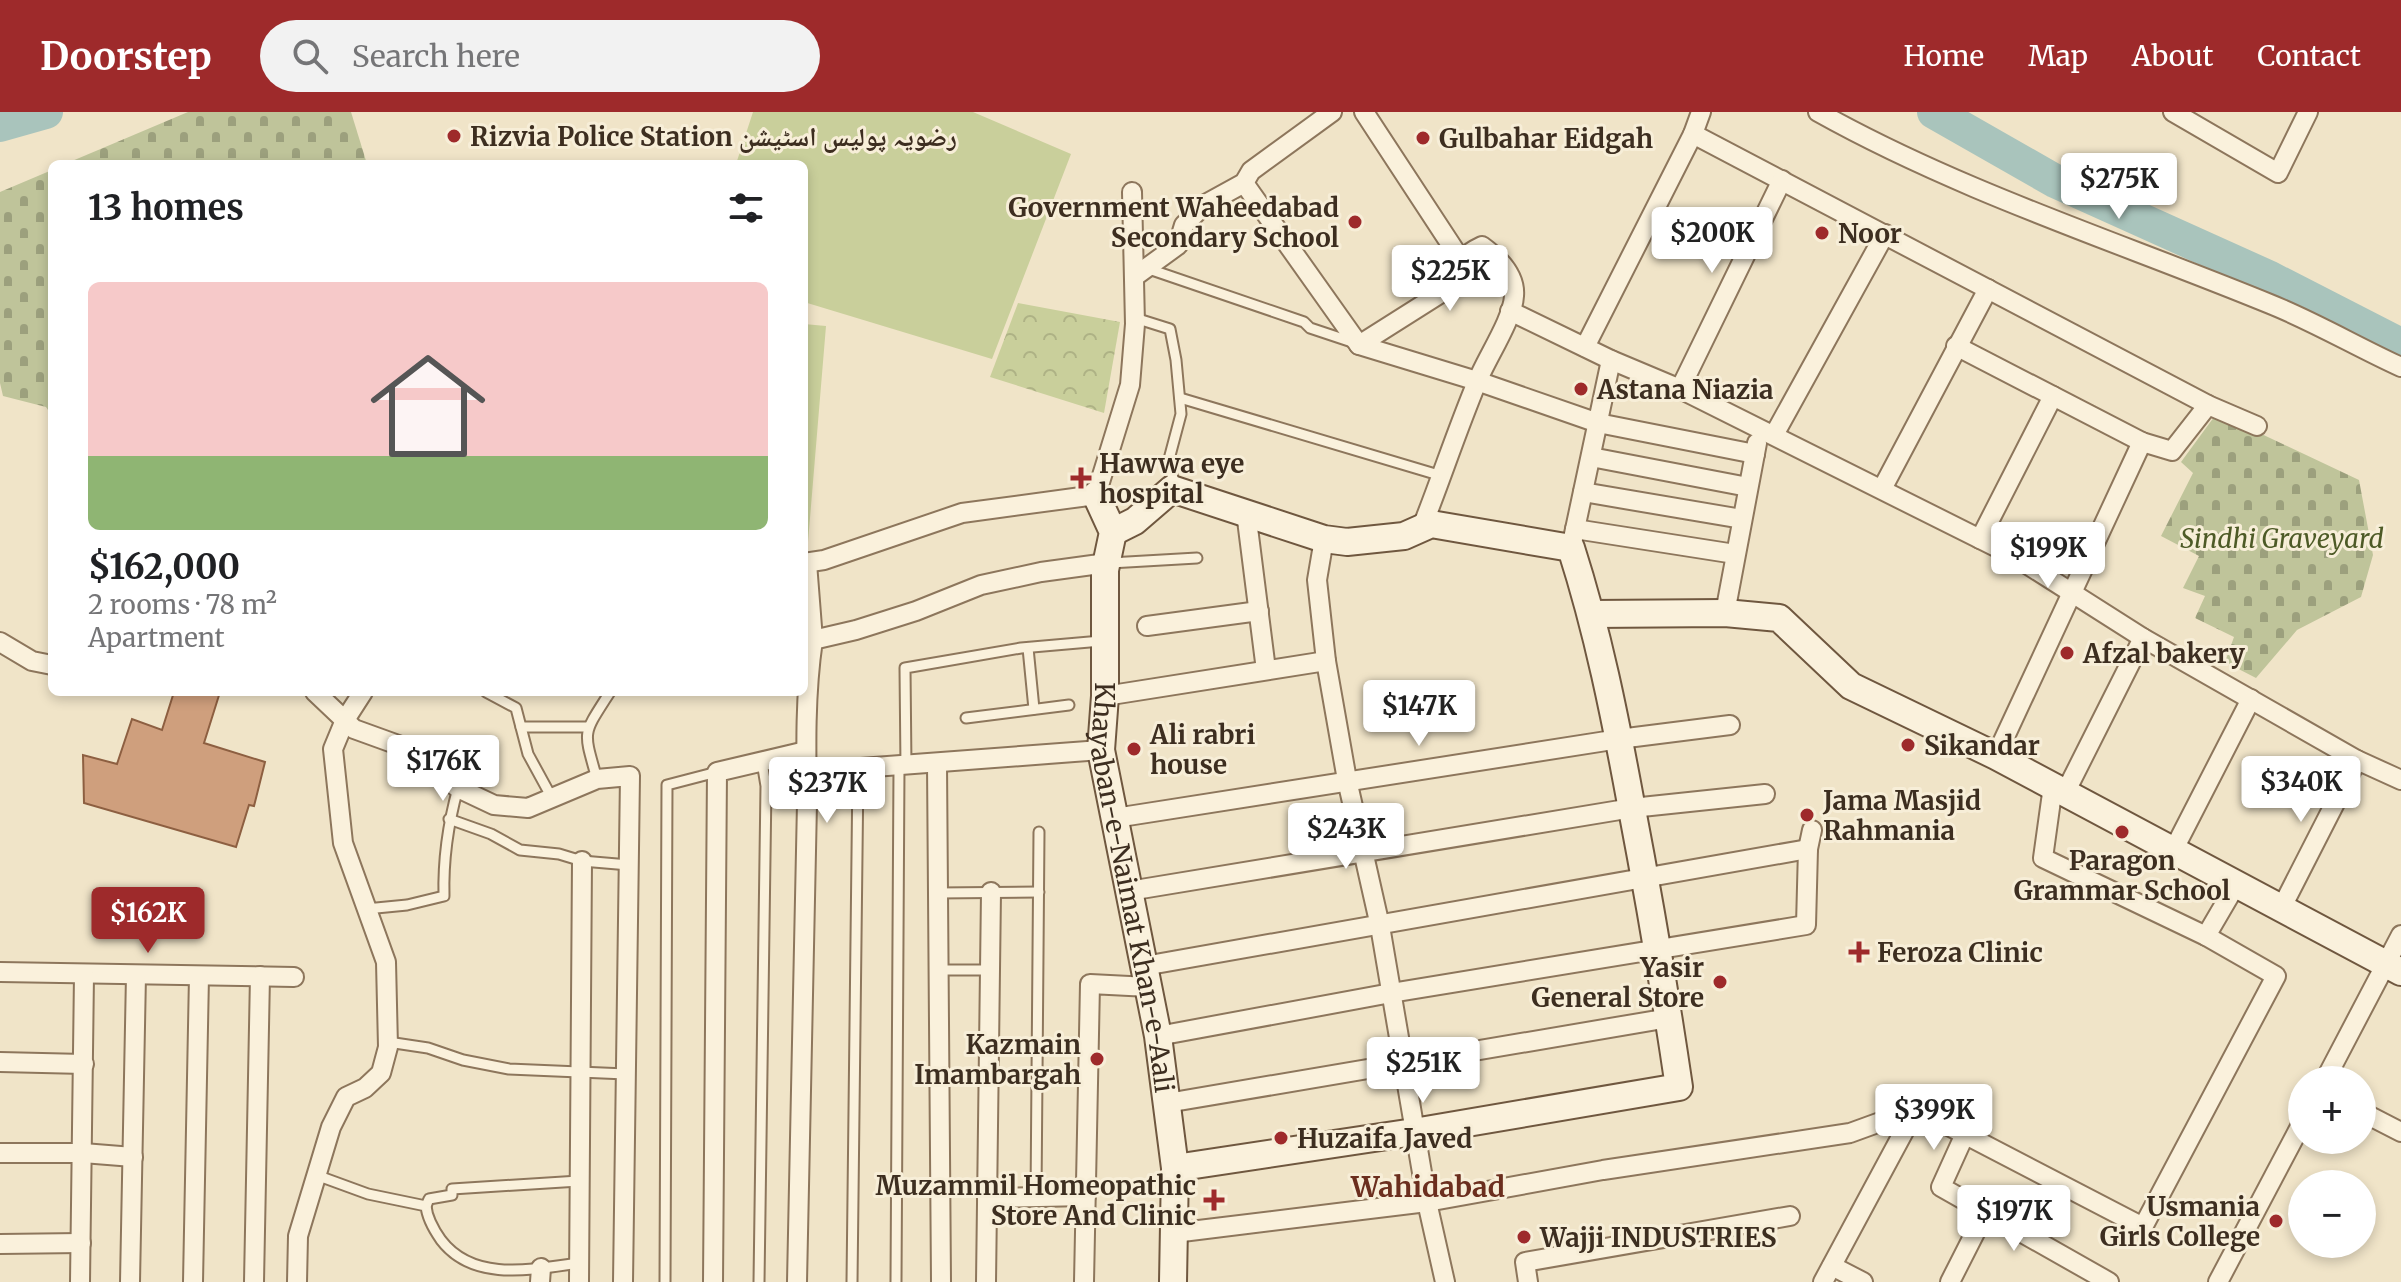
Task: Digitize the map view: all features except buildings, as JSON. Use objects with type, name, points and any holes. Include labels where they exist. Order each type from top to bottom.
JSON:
[{"type":"street","points":[[1140,273],[1178,245],[1184,225],[1204,205],[1244,183],[1251,171],[1332,112]]},
{"type":"street","points":[[1359,345],[1457,283],[1461,260],[1364,112]]},
{"type":"street","points":[[1585,347],[1693,134],[1701,112]]},
{"type":"street","points":[[1818,112],[1870,141],[1947,175],[2274,305],[2401,367]]},
{"type":"street","points":[[2173,112],[2278,173],[2308,112]]},
{"type":"street","points":[[1693,134],[2208,405],[2257,426]]},
{"type":"street","points":[[1680,389],[1782,180]]},
{"type":"street","points":[[1244,183],[1359,345],[1598,423],[1755,454]]},
{"type":"street","points":[[1132,192],[1140,273],[1130,385],[1096,495],[1113,532],[1135,521],[1172,489],[1324,539],[1347,542],[1404,536],[1431,524],[1735,554]]},
{"type":"street","points":[[1725,613],[1755,454],[1885,234]]},
{"type":"street","points":[[1422,527],[1477,381],[1515,294],[1500,260],[1482,246],[1461,260]]},
{"type":"street","points":[[1882,489],[1988,289]]},
{"type":"street","points":[[1510,311],[1611,360],[1680,389],[2014,556],[2143,638],[2357,760],[2401,780]]},
{"type":"street","points":[[1956,346],[2142,442],[2172,451],[2208,405]]},
{"type":"street","points":[[1175,1168],[1679,1087],[1619,739],[1573,538],[1611,360]]},
{"type":"street","points":[[1980,539],[2053,396]]},
{"type":"street","points":[[1996,756],[2142,442]]},
{"type":"street","points":[[1591,457],[1748,487]]},
{"type":"street","points":[[1583,492],[1742,519]]},
{"type":"street","points":[[808,563],[824,560],[962,513],[1096,495]]},
{"type":"street","points":[[1246,512],[1266,670]]},
{"type":"street","name":"Khayaban-e-Naimat Khan-e-Aali","points":[[1113,532],[1107,563],[1101,750],[1158,1036],[1175,1168],[1173,1282]]},
{"type":"street","points":[[1324,539],[1317,580],[1326,661],[1347,780],[1380,926],[1414,1132],[1445,1282]]},
{"type":"street","points":[[813,640],[916,611],[981,585],[1041,572],[1107,563]]},
{"type":"street","points":[[808,592],[813,640],[808,673]]},
{"type":"street","points":[[1147,626],[1259,611]]},
{"type":"street","points":[[1592,614],[1725,613],[1779,618],[1851,686],[1996,756],[2393,968]]},
{"type":"street","points":[[1174,1233],[1427,1202],[1603,1170],[1850,1133],[1916,1109],[2143,1227],[2276,976],[2206,936],[2043,858],[2059,789],[2143,638]]},
{"type":"street","points":[[0,642],[32,661],[48,664]]},
{"type":"street","points":[[1105,696],[1326,661]]},
{"type":"street","points":[[319,696],[354,729],[401,746],[458,788],[494,805],[528,808],[597,779],[630,776],[623,1282]]},
{"type":"street","points":[[297,1282],[298,1236],[331,1127],[346,1097],[365,1088],[381,1073],[388,1042],[386,962],[343,843],[333,749],[345,720],[360,696]]},
{"type":"street","points":[[797,1282],[807,696]]},
{"type":"street","points":[[2174,849],[2251,699]]},
{"type":"street","points":[[1115,818],[1347,780],[1730,725]]},
{"type":"street","points":[[807,772],[1101,750]]},
{"type":"street","points":[[713,1282],[717,772],[806,751]]},
{"type":"street","points":[[2282,907],[2357,760]]},
{"type":"street","points":[[937,764],[941,1282]]},
{"type":"street","points":[[1129,891],[1632,808],[1765,794]]},
{"type":"street","points":[[1084,1282],[1090,984],[1146,976],[1380,926],[1645,878],[1810,839],[1806,925],[1391,993],[1158,1036]]},
{"type":"street","points":[[579,1282],[582,861]]},
{"type":"street","points":[[2206,936],[2237,883]]},
{"type":"street","points":[[986,1282],[991,892]]},
{"type":"street","points":[[2334,1066],[2393,968],[2401,935]]},
{"type":"street","points":[[0,972],[294,977]]},
{"type":"street","points":[[80,1282],[84,975]]},
{"type":"street","points":[[130,1282],[136,975]]},
{"type":"street","points":[[193,1282],[199,976]]},
{"type":"street","points":[[254,1282],[260,976]]},
{"type":"street","points":[[1167,1103],[1669,1018]]},
{"type":"street","points":[[0,1062],[84,1064]]},
{"type":"street","points":[[1863,1282],[1828,1274],[1916,1109]]},
{"type":"street","points":[[2376,1119],[2401,1132]]},
{"type":"street","points":[[1965,1134],[1941,1187],[2085,1276],[2109,1282]]},
{"type":"street","points":[[2218,1282],[2288,1150]]},
{"type":"street","points":[[0,1153],[83,1153],[133,1157]]},
{"type":"street","points":[[987,1198],[1086,1196]]},
{"type":"street","points":[[1950,1282],[1985,1213]]},
{"type":"street","points":[[1528,1282],[1525,1262],[1790,1216]]},
{"type":"street","points":[[0,1244],[81,1243]]},
{"type":"lane","points":[[1140,273],[1304,322],[1310,328],[1359,345]]},
{"type":"lane","points":[[1135,318],[1170,329],[1181,414],[1168,463],[1177,490]]},
{"type":"lane","points":[[1180,398],[1442,476]]},
{"type":"lane","points":[[1107,563],[1197,558]]},
{"type":"lane","points":[[896,1282],[905,668],[1028,648],[1105,641]]},
{"type":"lane","points":[[1028,648],[1034,709]]},
{"type":"lane","points":[[494,696],[516,708],[528,754],[552,798]]},
{"type":"lane","points":[[597,779],[586,738],[587,727],[607,696]]},
{"type":"lane","points":[[966,718],[1069,705]]},
{"type":"lane","points":[[521,727],[587,727]]},
{"type":"lane","points":[[759,1282],[766,786],[762,762]]},
{"type":"lane","points":[[852,1282],[858,769]]},
{"type":"lane","points":[[665,1282],[667,785],[717,772]]},
{"type":"lane","points":[[366,909],[407,905],[444,896],[449,819],[458,788]]},
{"type":"lane","points":[[449,819],[481,830],[520,850],[559,854],[582,861],[629,865]]},
{"type":"lane","points":[[1036,1197],[1039,832]]},
{"type":"lane","points":[[937,893],[1039,892]]},
{"type":"lane","points":[[938,970],[991,970]]},
{"type":"lane","points":[[388,1042],[409,1044],[463,1060],[509,1069],[626,1074]]},
{"type":"lane","points":[[316,1175],[368,1194],[426,1206]]},
{"type":"lane","points":[[579,1181],[452,1189],[452,1195],[429,1199],[426,1206],[435,1231],[450,1255],[461,1263],[486,1272],[540,1275],[579,1263]]},
{"type":"green space","points":[[188,112],[351,112],[366,160],[74,160]]},
{"type":"green space","points":[[753,112],[973,112],[1071,154],[992,359],[808,303],[808,160],[737,160]]},
{"type":"green space","points":[[48,172],[48,410],[3,396],[0,383],[0,192]]},
{"type":"green space","points":[[1018,303],[1120,322],[1104,413],[990,377]]},
{"type":"green space","points":[[808,324],[826,326],[808,542]]},
{"type":"green space","name":"Sindhi Graveyard","points":[[2217,413],[2359,480],[2373,555],[2361,597],[2297,630],[2256,678],[2225,662],[2234,637],[2195,618],[2205,596],[2183,588],[2199,556],[2161,536],[2193,473],[2181,462]]},
{"type":"waterway","points":[[0,125],[46,112]]},
{"type":"waterway","points":[[1934,112],[2055,181],[2268,277],[2401,345]]},
{"type":"place","name":"Rizvia Police Station رضویہ پولیس اسٹیشن","points":[[454,136]]},
{"type":"place","name":"Gulbahar Eidgah","points":[[1423,138]]},
{"type":"place","name":"Government Waheedabad Secondary School","points":[[1355,222]]},
{"type":"place","name":"Noor","points":[[1822,233]]},
{"type":"place","name":"Astana Niazia","points":[[1581,389]]},
{"type":"place","name":"Hawwa eye hospital","points":[[1081,478]]},
{"type":"place","name":"Afzal bakery","points":[[2067,653]]},
{"type":"place","name":"Sikandar","points":[[1908,745]]},
{"type":"place","name":"Ali rabri house","points":[[1134,749]]},
{"type":"place","name":"Jama Masjid Rahmania","points":[[1807,815]]},
{"type":"place","name":"Paragon Grammar School","points":[[2122,832]]},
{"type":"place","name":"Feroza Clinic","points":[[1859,952]]},
{"type":"place","name":"Yasir General Store","points":[[1720,982]]},
{"type":"place","name":"Kazmain Imambargah","points":[[1097,1059]]},
{"type":"place","name":"Huzaifa Javed","points":[[1281,1138]]},
{"type":"place","name":"Muzammil Homeopathic Store And Clinic","points":[[1214,1200]]},
{"type":"place","name":"Usmania Girls College","points":[[2276,1221]]},
{"type":"place","name":"Wajji INDUSTRIES","points":[[1524,1237]]},
{"type":"district","name":"Wahidabad","points":[[1428,1187]]}]
